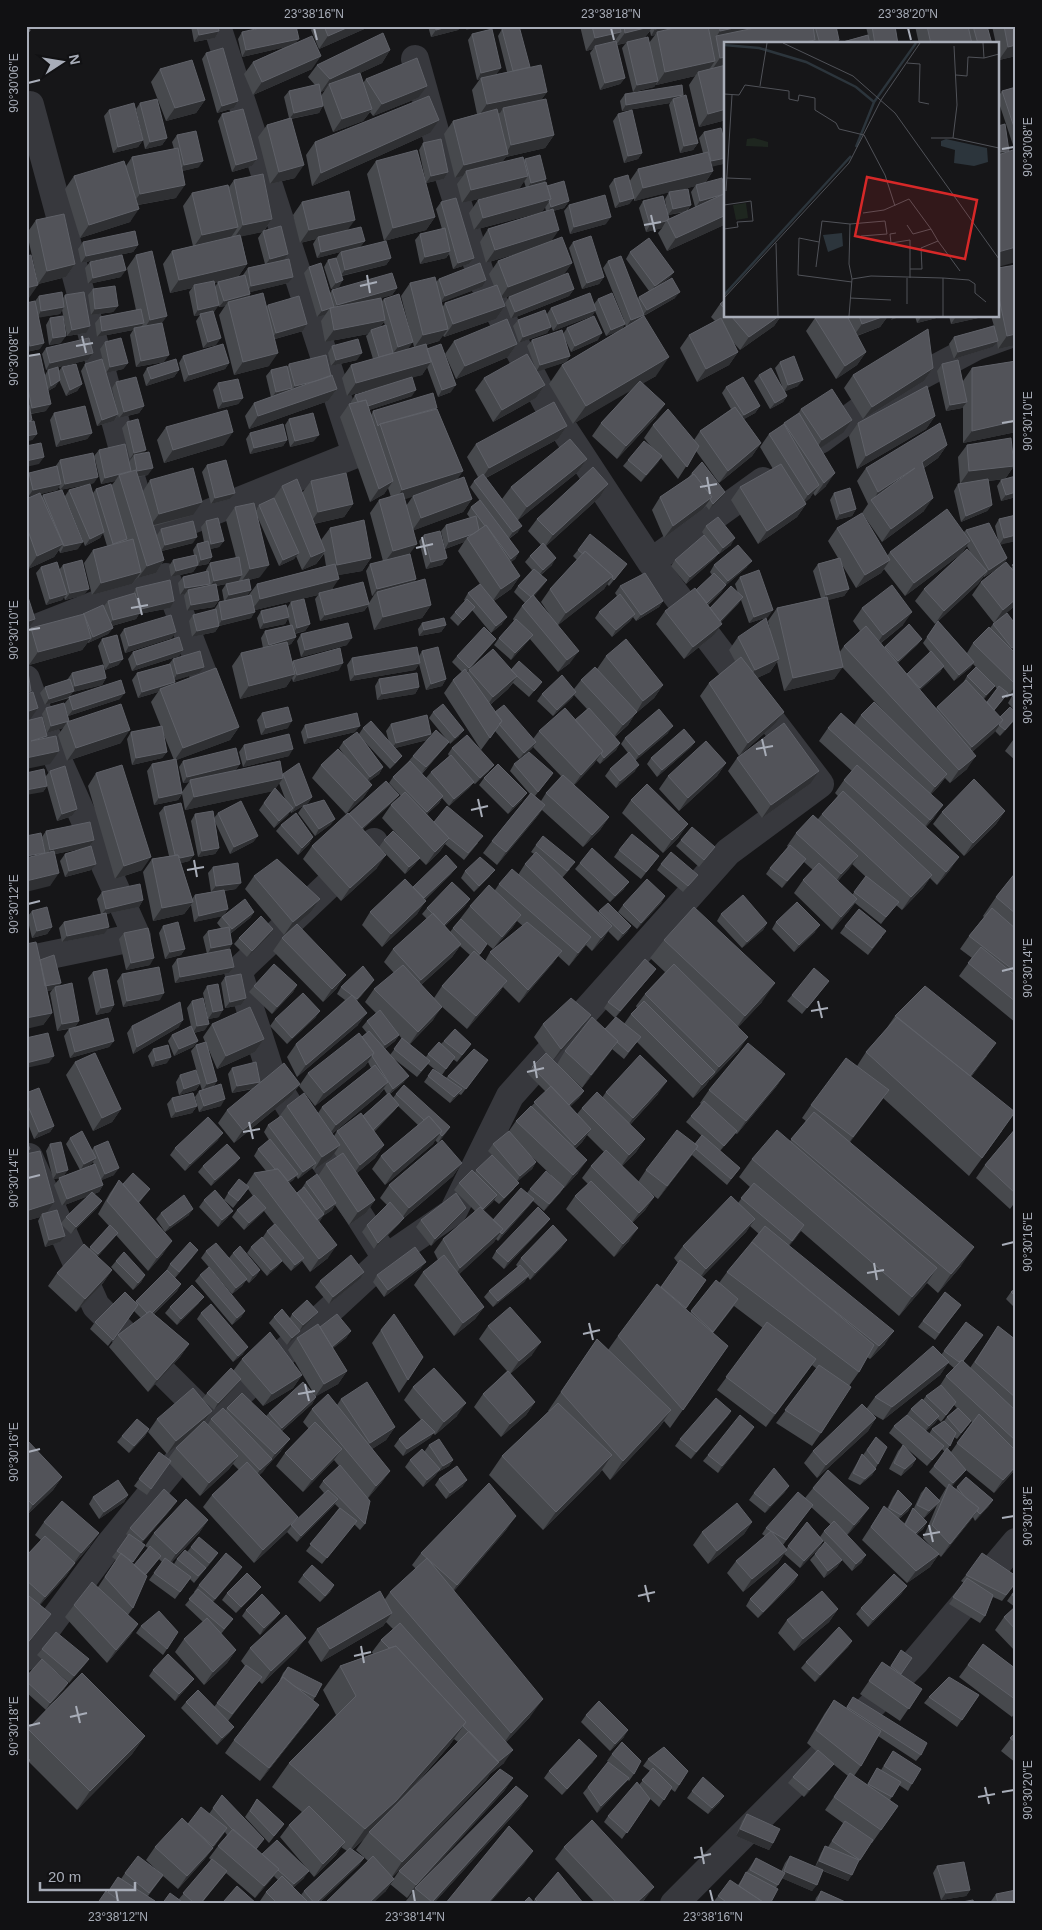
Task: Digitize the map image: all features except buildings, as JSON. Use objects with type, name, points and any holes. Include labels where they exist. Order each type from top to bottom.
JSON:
[{"type":"street","points":[[30,104],[125,457],[149,537],[356,454],[218,26]]},
{"type":"street","points":[[26,1657],[109,1545],[211,1420],[386,1258],[453,1212],[510,1096],[728,852],[820,784],[651,562],[546,402],[483,282],[440,149],[416,59]]},
{"type":"street","points":[[651,562],[870,403],[977,346],[1016,332]]},
{"type":"street","points":[[26,632],[166,577],[204,676]]},
{"type":"street","points":[[26,679],[44,729],[137,937],[26,960]]},
{"type":"street","points":[[374,842],[238,971],[273,1080],[386,1258]]},
{"type":"street","points":[[26,1158],[29,1157],[96,1306],[211,1420]]},
{"type":"street","points":[[674,1904],[916,1661],[1016,1542]]}]
